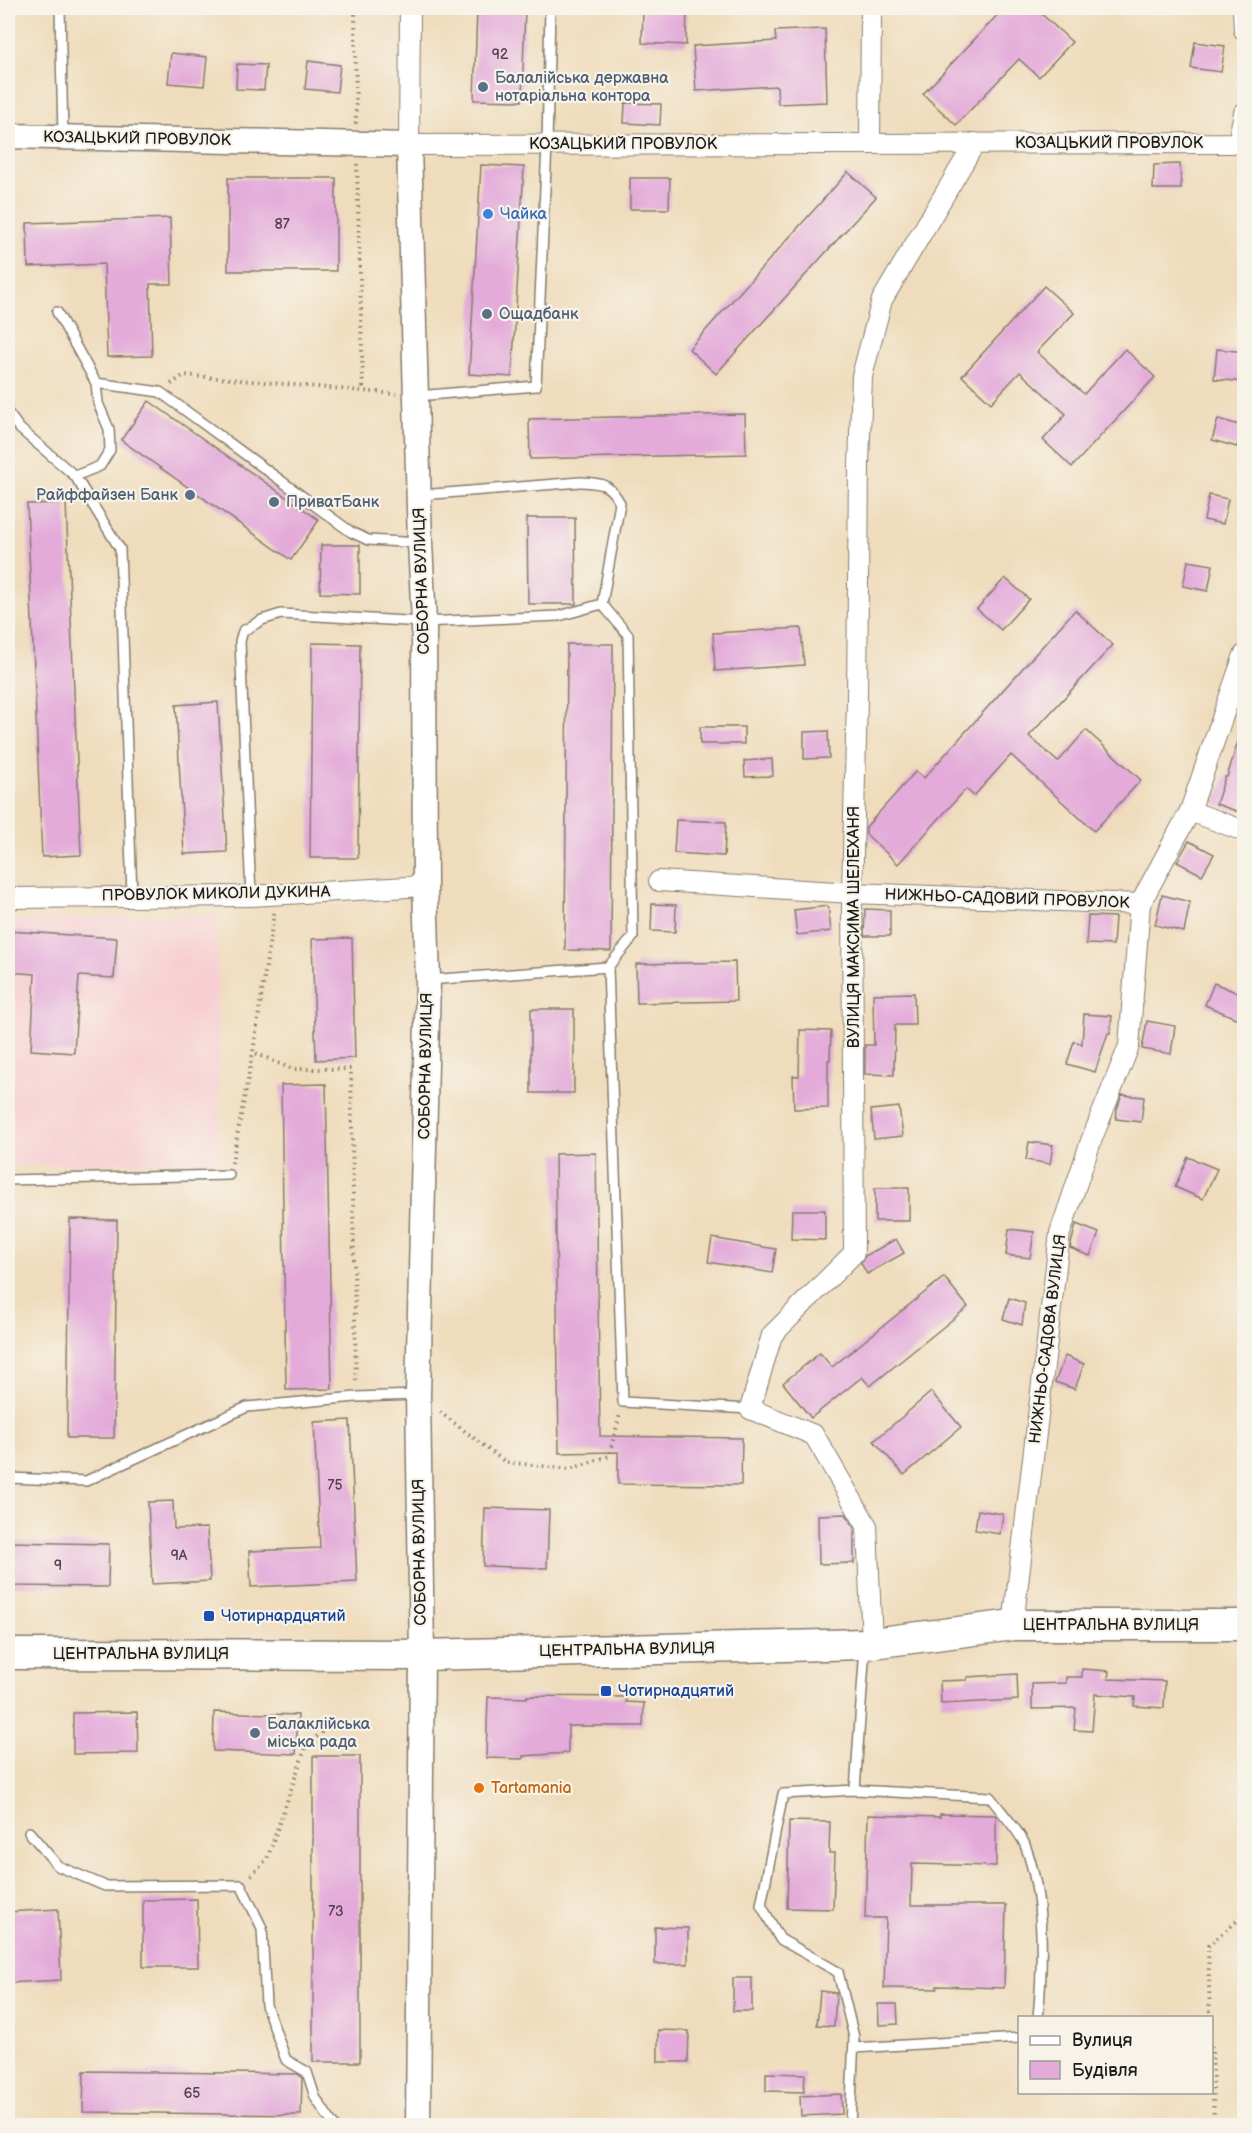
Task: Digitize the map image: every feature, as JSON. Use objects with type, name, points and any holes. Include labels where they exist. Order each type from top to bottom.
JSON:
[{"type":"main road","name":"ЦЕНТРАЛЬНА ВУЛИЦЯ","points":[[8,1654],[422,1655],[869,1644],[1013,1625],[1245,1625]]},
{"type":"street","name":"СОБОРНА ВУЛИЦЯ","points":[[410,8],[409,145],[424,622],[425,886],[428,980],[418,1395],[422,1655],[418,2126]]},
{"type":"street","points":[[870,144],[871,8]]},
{"type":"street","points":[[1243,8],[1245,30]]},
{"type":"street","name":"КОЗАЦЬКИЙ ПРОВУЛОК","points":[[8,136],[409,145],[1238,143],[1245,113]]},
{"type":"street","name":"ВУЛИЦЯ МАКСИМА ШЕЛЕХАНЯ","points":[[750,1409],[772,1335],[854,1253],[852,893],[862,376],[882,300],[975,143]]},
{"type":"street","name":"НИЖНЬО-САДОВА ВУЛИЦЯ","points":[[1013,1625],[1060,1233],[1091,1141],[1129,1046],[1140,904],[1190,811],[1245,655]]},
{"type":"street","points":[[1190,811],[1245,831]]},
{"type":"street","name":"НИЖНЬО-САДОВИЙ ПРОВУЛОК","points":[[659,881],[852,893],[1140,904]]},
{"type":"street","name":"ПРОВУЛОК МИКОЛИ ДУКИНА","points":[[8,898],[251,896],[425,886]]},
{"type":"street","points":[[750,1409],[814,1435],[867,1526],[869,1644]]},
{"type":"lane","points":[[60,8],[63,137]]},
{"type":"lane","points":[[416,396],[537,386],[550,8]]},
{"type":"lane","points":[[57,312],[96,383],[98,403],[109,429],[110,450],[100,466],[75,477]]},
{"type":"lane","points":[[96,383],[160,392],[351,532],[368,540],[420,543]]},
{"type":"lane","points":[[8,413],[19,428],[75,477],[120,549],[132,896]]},
{"type":"lane","points":[[419,495],[580,482],[604,485],[613,491],[620,503],[602,604]]},
{"type":"lane","points":[[251,896],[240,641],[243,631],[262,620],[281,614],[424,622],[559,616],[602,604]]},
{"type":"lane","points":[[602,604],[628,635],[633,937],[608,967],[623,1401],[750,1409]]},
{"type":"lane","points":[[428,980],[608,967]]},
{"type":"lane","points":[[8,1180],[230,1175]]},
{"type":"lane","points":[[8,1478],[86,1481],[247,1407],[356,1397],[418,1395]]},
{"type":"lane","points":[[855,1790],[869,1644]]},
{"type":"lane","points":[[850,2126],[854,2037],[838,1972],[780,1939],[761,1905],[783,1794],[855,1790],[990,1797],[1025,1843],[1040,1901],[1038,2016]]},
{"type":"lane","points":[[29,1832],[58,1866],[105,1886],[241,1885],[262,1928],[266,2005],[286,2060],[307,2073],[315,2097],[334,2126]]},
{"type":"lane","points":[[854,2048],[1018,2038]]},
{"type":"path","points":[[355,8],[363,391]]},
{"type":"path","points":[[160,392],[184,375],[416,396]]},
{"type":"path","points":[[230,1175],[254,1052],[277,894]]},
{"type":"path","points":[[254,1052],[292,1069],[351,1070],[356,1397]]},
{"type":"path","points":[[418,1395],[505,1462],[570,1469],[609,1456],[623,1401]]},
{"type":"path","points":[[241,1885],[267,1859],[306,1746],[322,1732]]},
{"type":"path","points":[[1210,2016],[1208,1946],[1245,1915]]},
{"type":"path","points":[[1213,2086],[1214,2126]]},
{"type":"shaded area","points":[[217,915],[220,1160],[8,1166],[8,920]]},
{"type":"building","points":[[477,8],[525,8],[522,101],[474,100]]},
{"type":"building","points":[[643,8],[687,8],[686,45],[642,43]]},
{"type":"building","points":[[1004,8],[1035,8],[1072,42],[1039,77],[1019,59],[956,125],[923,94]]},
{"type":"building","points":[[825,29],[827,102],[778,104],[777,86],[696,91],[693,46],[776,41],[775,31]]},
{"type":"building","points":[[1195,42],[1225,46],[1221,72],[1191,68]]},
{"type":"building","points":[[171,53],[207,57],[204,86],[168,83]]},
{"type":"building","points":[[308,61],[340,65],[337,92],[305,89]]},
{"type":"building","points":[[237,64],[266,65],[264,90],[236,89]]},
{"type":"building","points":[[625,103],[661,104],[660,125],[624,123]]},
{"type":"building","points":[[1180,164],[1181,189],[1153,189],[1154,165]]},
{"type":"building","points":[[481,165],[524,167],[512,377],[469,374]]},
{"type":"building","points":[[848,172],[876,197],[716,374],[689,349]]},
{"type":"building","points":[[228,178],[336,178],[336,271],[228,271]]},
{"type":"building","points":[[630,178],[670,178],[669,209],[630,209]]},
{"type":"building","points":[[170,218],[172,284],[150,284],[152,356],[107,357],[104,264],[28,267],[27,223]]},
{"type":"building","points":[[1044,286],[1074,313],[1037,352],[1084,394],[1125,349],[1155,377],[1072,467],[1043,440],[1066,414],[1020,372],[991,403],[962,376]]},
{"type":"building","points":[[1217,349],[1245,352],[1245,382],[1214,379]]},
{"type":"building","points":[[149,401],[319,520],[291,560],[121,440]]},
{"type":"building","points":[[745,414],[746,454],[530,459],[529,419]]},
{"type":"building","points":[[1218,419],[1243,426],[1237,447],[1212,440]]},
{"type":"building","points":[[1209,495],[1228,499],[1223,524],[1204,520]]},
{"type":"building","points":[[66,503],[81,855],[42,857],[27,504]]},
{"type":"building","points":[[527,518],[575,518],[576,604],[528,604]]},
{"type":"building","points":[[321,545],[360,545],[360,594],[320,593]]},
{"type":"building","points":[[1188,561],[1213,565],[1208,591],[1183,586]]},
{"type":"building","points":[[1005,578],[1029,599],[1001,630],[977,609]]},
{"type":"building","points":[[1075,610],[1113,645],[1029,736],[1058,762],[1086,730],[1141,780],[1094,831],[1011,755],[974,796],[966,789],[898,864],[866,834],[866,827],[916,771],[924,778]]},
{"type":"building","points":[[801,628],[804,665],[715,671],[713,633]]},
{"type":"building","points":[[312,643],[360,644],[358,858],[310,858]]},
{"type":"building","points":[[567,644],[613,644],[611,951],[565,950]]},
{"type":"building","points":[[218,702],[227,852],[184,854],[176,705]]},
{"type":"building","points":[[700,727],[744,727],[744,744],[700,744]]},
{"type":"building","points":[[828,731],[829,758],[804,759],[804,732]]},
{"type":"building","points":[[1240,735],[1245,735],[1245,797],[1239,812],[1216,804]]},
{"type":"building","points":[[772,759],[773,776],[745,777],[744,761]]},
{"type":"building","points":[[676,820],[726,822],[724,856],[674,853]]},
{"type":"building","points":[[1189,841],[1214,854],[1202,875],[1177,862]]},
{"type":"building","points":[[1162,895],[1190,902],[1184,932],[1155,925]]},
{"type":"building","points":[[652,904],[676,905],[675,932],[651,931]]},
{"type":"building","points":[[828,906],[831,931],[797,935],[794,910]]},
{"type":"building","points":[[865,909],[890,910],[890,936],[864,936]]},
{"type":"building","points":[[1088,916],[1115,917],[1113,945],[1086,944]]},
{"type":"building","points":[[8,931],[117,938],[114,978],[79,976],[74,1053],[31,1050],[35,974],[8,972]]},
{"type":"building","points":[[352,938],[355,1058],[316,1060],[312,939]]},
{"type":"building","points":[[735,962],[736,1001],[637,1003],[636,964]]},
{"type":"building","points":[[1214,983],[1245,996],[1245,1022],[1205,1005]]},
{"type":"building","points":[[914,993],[915,1025],[895,1025],[894,1075],[865,1074],[865,1045],[874,1045],[873,994]]},
{"type":"building","points":[[531,1009],[574,1009],[574,1093],[531,1093]]},
{"type":"building","points":[[1084,1014],[1112,1016],[1110,1033],[1108,1033],[1095,1072],[1067,1064],[1074,1041],[1082,1044]]},
{"type":"building","points":[[1147,1021],[1175,1026],[1171,1054],[1142,1049]]},
{"type":"building","points":[[800,1030],[831,1031],[830,1060],[828,1060],[828,1108],[794,1109],[793,1076],[799,1076]]},
{"type":"building","points":[[326,1084],[332,1389],[286,1390],[281,1085]]},
{"type":"building","points":[[1122,1095],[1144,1097],[1141,1122],[1116,1119]]},
{"type":"building","points":[[899,1107],[903,1136],[874,1139],[871,1110]]},
{"type":"building","points":[[1029,1142],[1053,1145],[1050,1164],[1026,1160]]},
{"type":"building","points":[[596,1153],[600,1436],[742,1438],[741,1485],[618,1484],[618,1452],[559,1453],[555,1154]]},
{"type":"building","points":[[1188,1157],[1217,1169],[1203,1199],[1175,1187]]},
{"type":"building","points":[[875,1188],[909,1188],[909,1221],[875,1221]]},
{"type":"building","points":[[792,1210],[825,1210],[825,1240],[791,1239]]},
{"type":"building","points":[[70,1219],[117,1220],[114,1438],[67,1438]]},
{"type":"building","points":[[1076,1224],[1099,1233],[1090,1256],[1070,1248]]},
{"type":"building","points":[[1009,1229],[1034,1232],[1030,1258],[1006,1255]]},
{"type":"building","points":[[712,1238],[776,1249],[772,1273],[708,1262]]},
{"type":"building","points":[[896,1239],[904,1253],[867,1274],[861,1263],[865,1256]]},
{"type":"building","points":[[944,1277],[968,1307],[870,1386],[862,1377],[811,1418],[783,1383],[820,1353],[832,1367]]},
{"type":"building","points":[[1009,1298],[1025,1303],[1022,1325],[1003,1319]]},
{"type":"building","points":[[1065,1356],[1084,1364],[1075,1389],[1055,1382]]},
{"type":"building","points":[[931,1392],[961,1427],[904,1475],[874,1441]]},
{"type":"building","points":[[350,1420],[357,1582],[251,1587],[249,1551],[320,1548],[314,1422]]},
{"type":"building","points":[[173,1501],[174,1529],[207,1528],[210,1581],[152,1584],[148,1502]]},
{"type":"building","points":[[485,1508],[549,1510],[547,1568],[483,1566]]},
{"type":"building","points":[[978,1510],[1003,1514],[1000,1534],[975,1530]]},
{"type":"building","points":[[846,1514],[854,1527],[854,1563],[819,1564],[818,1515]]},
{"type":"building","points":[[8,1542],[109,1544],[108,1587],[8,1586]]},
{"type":"building","points":[[1082,1669],[1109,1671],[1108,1679],[1165,1681],[1164,1708],[1134,1706],[1135,1697],[1095,1694],[1092,1731],[1074,1730],[1076,1708],[1032,1709],[1032,1684],[1066,1683],[1066,1677],[1082,1677]]},
{"type":"building","points":[[1017,1674],[1018,1700],[941,1704],[940,1681]]},
{"type":"building","points":[[527,1696],[626,1697],[626,1702],[644,1703],[643,1726],[568,1726],[568,1753],[523,1756],[523,1759],[486,1758],[488,1697],[527,1698]]},
{"type":"building","points":[[137,1712],[138,1753],[73,1754],[73,1713]]},
{"type":"building","name":"Балаклійська міська рада","points":[[214,1712],[298,1715],[296,1754],[213,1751]]},
{"type":"building","points":[[313,1756],[360,1756],[360,2062],[313,2062]]},
{"type":"building","points":[[940,1814],[996,1815],[996,1866],[912,1864],[911,1905],[1006,1905],[1004,1988],[937,1986],[937,1989],[884,1988],[886,1918],[865,1918],[868,1815],[940,1817]]},
{"type":"building","points":[[789,1821],[830,1822],[829,1853],[835,1853],[833,1909],[787,1908]]},
{"type":"building","points":[[197,1899],[198,1967],[143,1967],[143,1900]]},
{"type":"building","points":[[58,1909],[61,1980],[8,1983],[8,1912]]},
{"type":"building","points":[[655,1927],[688,1928],[688,1964],[655,1964]]},
{"type":"building","points":[[733,1978],[752,1978],[752,2011],[733,2011]]},
{"type":"building","points":[[820,1991],[836,1993],[834,2026],[817,2025]]},
{"type":"building","points":[[878,2004],[897,2004],[898,2024],[879,2025]]},
{"type":"building","points":[[658,2030],[689,2031],[688,2062],[658,2062]]},
{"type":"building","points":[[84,2071],[298,2074],[302,2078],[301,2115],[83,2112]]},
{"type":"building","points":[[766,2073],[805,2074],[804,2092],[766,2091]]},
{"type":"building","points":[[841,2094],[842,2114],[801,2116],[800,2096]]},
{"type":"place","name":"Балалійська державна нотаріальна контора","points":[[483,87]]},
{"type":"place","name":"Чайка","points":[[488,214]]},
{"type":"place","name":"Ощадбанк","points":[[487,314]]},
{"type":"place","name":"Райффайзен Банк","points":[[190,495]]},
{"type":"place","name":"ПриватБанк","points":[[274,502]]},
{"type":"place","name":"Чотирнардцятий","points":[[209,1616]]},
{"type":"place","name":"Чотирнадцятий","points":[[606,1691]]},
{"type":"place","name":"Балаклійська міська рада","points":[[255,1733]]},
{"type":"place","name":"Tartamania","points":[[479,1788]]}]
